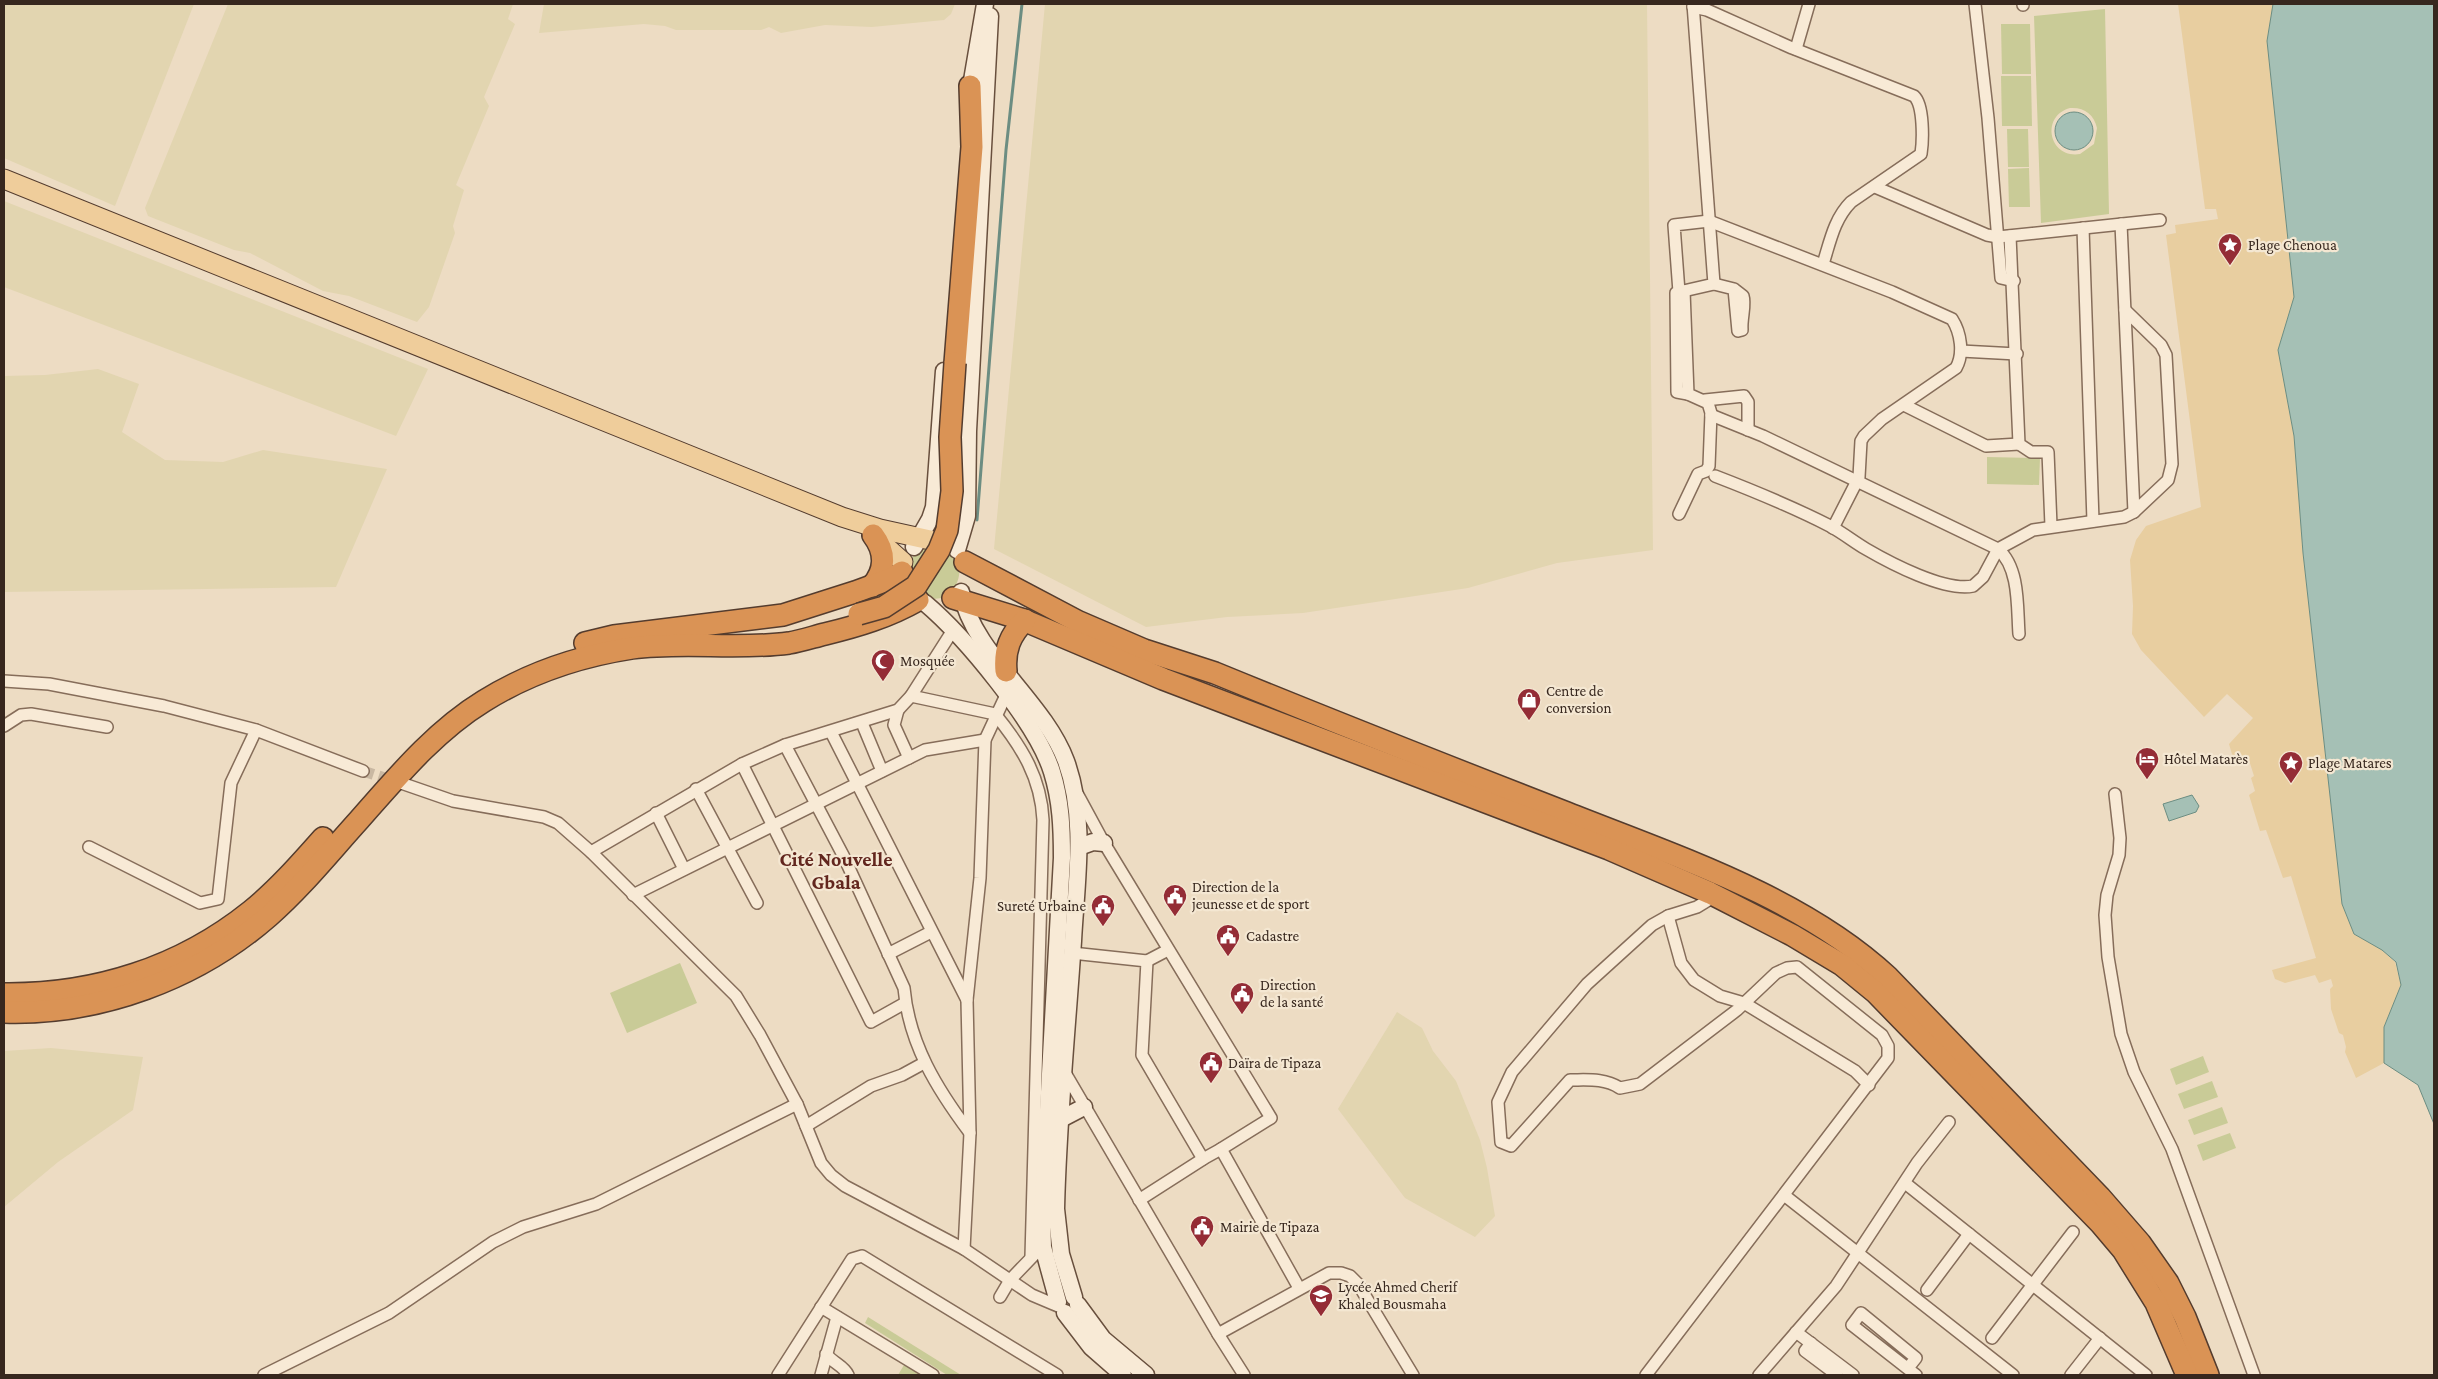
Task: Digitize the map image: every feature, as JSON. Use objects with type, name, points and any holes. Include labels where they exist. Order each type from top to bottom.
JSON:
[{"type":"highway","points":[[4,1012],[60,1010],[103,1001],[140,990],[176,976],[239,940],[300,885],[395,779],[455,720],[485,700],[559,665],[591,656],[703,636],[736,631],[775,630],[859,614],[884,608],[916,586],[939,550],[947,530],[952,498],[950,437],[972,136],[970,86]]},
{"type":"highway","points":[[965,247],[982,151]]},
{"type":"highway","points":[[872,586],[881,572],[883,557],[878,542],[873,536]]},
{"type":"highway","points":[[703,636],[783,615],[893,578],[914,552]]},
{"type":"highway","points":[[961,556],[1079,622],[1144,650],[1215,673],[1666,852],[1797,910],[1822,924],[1865,955],[1888,977],[2122,1220],[2168,1283],[2185,1316],[2208,1375]]},
{"type":"highway","points":[[959,596],[1025,620],[1163,679],[1609,849],[1715,896],[1818,949],[1842,965],[1875,992],[2101,1224],[2117,1244],[2156,1302],[2187,1375]]},
{"type":"highway","points":[[4,994],[53,993],[130,977],[174,960],[223,932],[277,888],[406,747],[427,727],[472,692],[501,676],[555,652],[614,636],[703,636],[789,643],[869,623],[922,602]]},
{"type":"highway","points":[[1006,671],[1008,643],[1012,634],[1025,620]]},
{"type":"main road","points":[[985,4],[970,86],[938,440],[934,507],[914,552],[905,586],[953,630],[1006,695],[1032,730],[1046,754],[1057,787],[1062,816],[1062,858],[1042,1218],[1037,1252],[1091,1348],[1123,1375]]},
{"type":"main road","points":[[922,602],[940,604],[959,596],[966,579],[961,556],[968,510],[969,415],[982,151],[990,48],[990,4]]},
{"type":"main road","points":[[4,178],[842,517],[914,552]]},
{"type":"main road","points":[[842,517],[873,536],[914,552],[942,541],[961,556]]},
{"type":"main road","points":[[959,596],[974,625],[1049,728],[1066,761],[1072,784],[1079,846],[1056,1184],[1058,1234],[1065,1270],[1067,1304],[1103,1339],[1146,1375]]},
{"type":"main road","points":[[1079,846],[1088,843],[1104,843]]},
{"type":"main road","points":[[1061,1119],[1084,1107]]},
{"type":"street","points":[[1796,49],[1809,4]]},
{"type":"street","points":[[1975,4],[2004,237],[2002,278],[2014,281],[2019,444]]},
{"type":"street","points":[[1714,284],[1693,5],[1916,98],[1921,109],[1921,154],[1852,202],[1842,212],[1836,223],[1823,264]]},
{"type":"street","points":[[1876,187],[1987,235],[2004,237],[2160,220]]},
{"type":"street","points":[[1682,292],[1674,225],[1709,221],[1823,264],[1947,316],[1956,325],[1961,351],[1959,363],[1952,373],[1882,419],[1864,436],[1861,441],[1856,480],[1833,528]]},
{"type":"street","points":[[2122,224],[2134,512]]},
{"type":"street","points":[[2083,228],[2092,521]]},
{"type":"street","points":[[1734,289],[1714,284],[1676,293],[1677,392],[1705,400],[1744,396],[1748,402],[1748,430]]},
{"type":"street","points":[[1679,514],[1698,474],[1712,473],[1833,528],[1868,550],[1911,571],[1956,586],[1967,588],[1976,585],[1983,577],[1998,549],[2033,530],[2124,517],[2134,512],[2168,480],[2172,464],[2166,356],[2161,345],[2125,310]]},
{"type":"street","points":[[1961,351],[2017,354]]},
{"type":"street","points":[[1705,400],[1711,407],[1710,459],[1712,473]]},
{"type":"street","points":[[1904,405],[1986,446],[2019,444],[2031,452],[2048,452],[2051,526]]},
{"type":"street","points":[[1711,415],[1856,480],[1998,549],[2012,569],[2017,597],[2019,634]]},
{"type":"street","points":[[909,758],[894,724],[898,710],[911,696],[953,630]]},
{"type":"street","points":[[4,681],[50,684],[164,706],[256,730],[363,771]]},
{"type":"street","points":[[964,1249],[970,1133],[967,1000],[980,878],[985,740],[995,714],[1006,695]]},
{"type":"street","points":[[911,696],[995,714],[1027,758],[1035,775],[1042,805],[1037,1252],[1010,1280],[1000,1297]]},
{"type":"street","points":[[591,852],[696,789],[742,764],[785,745],[862,723],[898,710]]},
{"type":"street","points":[[4,726],[21,715],[31,714],[107,727]]},
{"type":"street","points":[[862,723],[882,771]]},
{"type":"street","points":[[89,848],[200,903],[218,899],[231,783],[256,730]]},
{"type":"street","points":[[832,732],[859,783],[931,932],[967,1000]]},
{"type":"street","points":[[633,895],[925,750],[985,740]]},
{"type":"street","points":[[785,745],[844,857],[904,988],[905,1003],[924,1063],[939,1091],[970,1133]]},
{"type":"street","points":[[742,764],[871,1022],[905,1003]]},
{"type":"street","points":[[401,783],[454,801],[544,817],[558,822],[591,852],[736,996],[760,1035],[796,1104],[821,1163],[831,1176],[845,1186],[964,1249],[1032,1295],[1067,1304]]},
{"type":"street","points":[[1072,784],[1104,843],[1271,1118],[1139,1200]]},
{"type":"street","points":[[696,789],[757,902]]},
{"type":"street","points":[[2115,794],[2120,838],[2119,855],[2107,895],[2105,915],[2108,957],[2121,1034],[2130,1063],[2172,1149],[2254,1375]]},
{"type":"street","points":[[656,813],[684,870]]},
{"type":"street","points":[[1646,1375],[1888,1058],[1888,1046],[1882,1035],[1797,967],[1786,968],[1776,973],[1744,1003],[1640,1084],[1620,1088],[1611,1082],[1570,1080],[1511,1146],[1501,1142],[1498,1102],[1512,1072],[1587,984],[1652,925],[1668,916],[1697,907],[1715,896]]},
{"type":"street","points":[[1668,916],[1681,963],[1694,980],[1720,996],[1744,1003],[1855,1071],[1869,1085]]},
{"type":"street","points":[[888,954],[931,932]]},
{"type":"street","points":[[1072,953],[1147,961],[1168,950]]},
{"type":"street","points":[[1147,961],[1142,1055],[1203,1159]]},
{"type":"street","points":[[806,1126],[871,1086],[902,1075],[924,1063]]},
{"type":"street","points":[[1064,1071],[1244,1375]]},
{"type":"street","points":[[264,1375],[389,1312],[493,1242],[523,1227],[596,1204],[796,1104]]},
{"type":"street","points":[[1759,1375],[1836,1286],[1859,1255],[1917,1164],[1949,1122]]},
{"type":"street","points":[[1221,1149],[1299,1288]]},
{"type":"street","points":[[1906,1183],[2146,1375]]},
{"type":"street","points":[[1784,1194],[2013,1375]]},
{"type":"street","points":[[1992,1338],[2073,1232]]},
{"type":"street","points":[[1927,1290],[1969,1234]]},
{"type":"street","points":[[778,1375],[852,1259],[862,1256],[1057,1375]]},
{"type":"street","points":[[1218,1334],[1328,1273],[1341,1273],[1350,1276],[1358,1284],[1413,1375]]},
{"type":"street","points":[[821,1307],[933,1375]]},
{"type":"street","points":[[1861,1313],[1916,1358],[1912,1372],[1852,1324],[1861,1313]]},
{"type":"street","points":[[820,1375],[837,1317]]},
{"type":"street","points":[[1796,1332],[1853,1375]]},
{"type":"street","points":[[2071,1375],[2100,1338]]},
{"type":"street","points":[[1811,1343],[1806,1350],[1837,1375]]},
{"type":"street","points":[[826,1354],[845,1370],[848,1375]]},
{"type":"shaded area","points":[[4,4],[194,4],[115,206],[4,158]]},
{"type":"shaded area","points":[[228,4],[513,4],[508,19],[515,24],[484,97],[489,106],[456,185],[464,190],[453,226],[455,233],[429,307],[417,322],[349,296],[323,291],[250,253],[234,250],[148,216],[145,208]]},
{"type":"shaded area","points":[[544,4],[955,4],[951,14],[944,20],[872,27],[825,25],[781,33],[769,27],[761,30],[676,30],[665,26],[644,24],[539,33]]},
{"type":"shaded area","points":[[1045,4],[1647,4],[1653,550],[1557,563],[1468,588],[1303,613],[1227,617],[1146,627],[994,549]]},
{"type":"shaded area","points":[[2273,4],[2434,4],[2434,1124],[2418,1085],[2384,1063],[2384,1027],[2401,985],[2396,962],[2382,950],[2354,934],[2342,904],[2303,553],[2294,436],[2278,350],[2294,297],[2267,41]]},
{"type":"shaded area","points":[[2074,112],[2088,117],[2093,131],[2088,145],[2074,150],[2060,145],[2055,131],[2060,117]]},
{"type":"shaded area","points":[[4,201],[428,369],[396,436],[4,287]]},
{"type":"shaded area","points":[[98,369],[139,384],[122,432],[165,460],[223,462],[263,450],[387,469],[336,587],[4,592],[4,376],[45,375]]},
{"type":"shaded area","points":[[2192,795],[2199,806],[2196,812],[2169,821],[2163,804]]},
{"type":"shaded area","points":[[1397,1012],[1422,1028],[1433,1051],[1456,1081],[1480,1140],[1495,1216],[1475,1237],[1405,1198],[1338,1109]]},
{"type":"shaded area","points":[[51,1048],[143,1057],[133,1110],[58,1162],[4,1207],[4,1051]]},
{"type":"green space","points":[[2105,9],[2109,214],[2041,223],[2034,16]],"holes":[[[2075,108],[2088,112],[2096,123],[2097,128],[2094,144],[2080,154],[2069,154],[2055,144],[2052,136],[2052,127],[2055,119],[2061,112]]]},
{"type":"green space","points":[[2001,24],[2030,24],[2031,74],[2002,74]]},
{"type":"green space","points":[[2001,76],[2031,76],[2032,126],[2002,126]]},
{"type":"green space","points":[[2007,129],[2028,129],[2029,167],[2008,167]]},
{"type":"green space","points":[[2029,168],[2030,207],[2009,207],[2008,169]]},
{"type":"green space","points":[[1987,457],[2040,458],[2039,485],[1987,484]]},
{"type":"green space","points":[[924,548],[944,548],[953,553],[958,561],[960,570],[955,588],[940,598],[930,598],[916,590],[910,562],[915,553]]},
{"type":"green space","points":[[680,963],[697,1003],[627,1033],[610,993]]},
{"type":"green space","points":[[2203,1056],[2209,1072],[2176,1085],[2170,1069]]},
{"type":"green space","points":[[2212,1081],[2218,1097],[2184,1109],[2178,1094]]},
{"type":"green space","points":[[2222,1107],[2228,1123],[2194,1135],[2188,1120]]},
{"type":"green space","points":[[2230,1133],[2236,1148],[2203,1161],[2197,1145]]},
{"type":"green space","points":[[868,1317],[961,1375],[947,1375],[865,1323]]},
{"type":"green space","points":[[904,1365],[922,1375],[898,1375]]},
{"type":"sand","points":[[2178,4],[2273,4],[2267,41],[2294,297],[2278,350],[2294,436],[2303,553],[2342,904],[2354,934],[2382,950],[2395,962],[2401,985],[2384,1027],[2384,1063],[2356,1078],[2345,1052],[2346,1047],[2343,1035],[2339,1033],[2331,1009],[2330,989],[2333,986],[2331,979],[2319,983],[2315,975],[2285,983],[2275,979],[2272,970],[2316,958],[2291,876],[2283,878],[2266,830],[2260,831],[2249,795],[2255,791],[2251,778],[2254,776],[2248,757],[2234,761],[2229,744],[2253,718],[2227,694],[2204,717],[2141,650],[2132,634],[2133,606],[2130,560],[2136,540],[2146,526],[2201,507],[2166,235],[2176,233],[2175,225],[2218,219],[2216,209],[2205,209]]},
{"type":"waterway","points":[[977,520],[1006,150],[1022,4]]},
{"type":"tunnel","points":[[363,771],[397,782]]},
{"type":"place","name":"Plage Chenoua","points":[[2230,266]]},
{"type":"place","name":"Mosquée","points":[[883,682]]},
{"type":"place","name":"Centre de conversion","points":[[1529,721]]},
{"type":"place","name":"Hôtel Matarès","points":[[2147,780]]},
{"type":"place","name":"Plage Matares","points":[[2291,784]]},
{"type":"place","name":"Direction de la jeunesse et de sport","points":[[1175,917]]},
{"type":"place","name":"Sureté Urbaine","points":[[1103,927]]},
{"type":"place","name":"Cadastre","points":[[1228,957]]},
{"type":"place","name":"Direction de la santé","points":[[1242,1015]]},
{"type":"place","name":"Daïra de Tipaza","points":[[1211,1084]]},
{"type":"place","name":"Mairie de Tipaza","points":[[1202,1248]]},
{"type":"place","name":"Lycée Ahmed Cherif Khaled Bousmaha","points":[[1321,1317]]},
{"type":"district","name":"Cité Nouvelle Gbala","points":[[836,870]]}]
